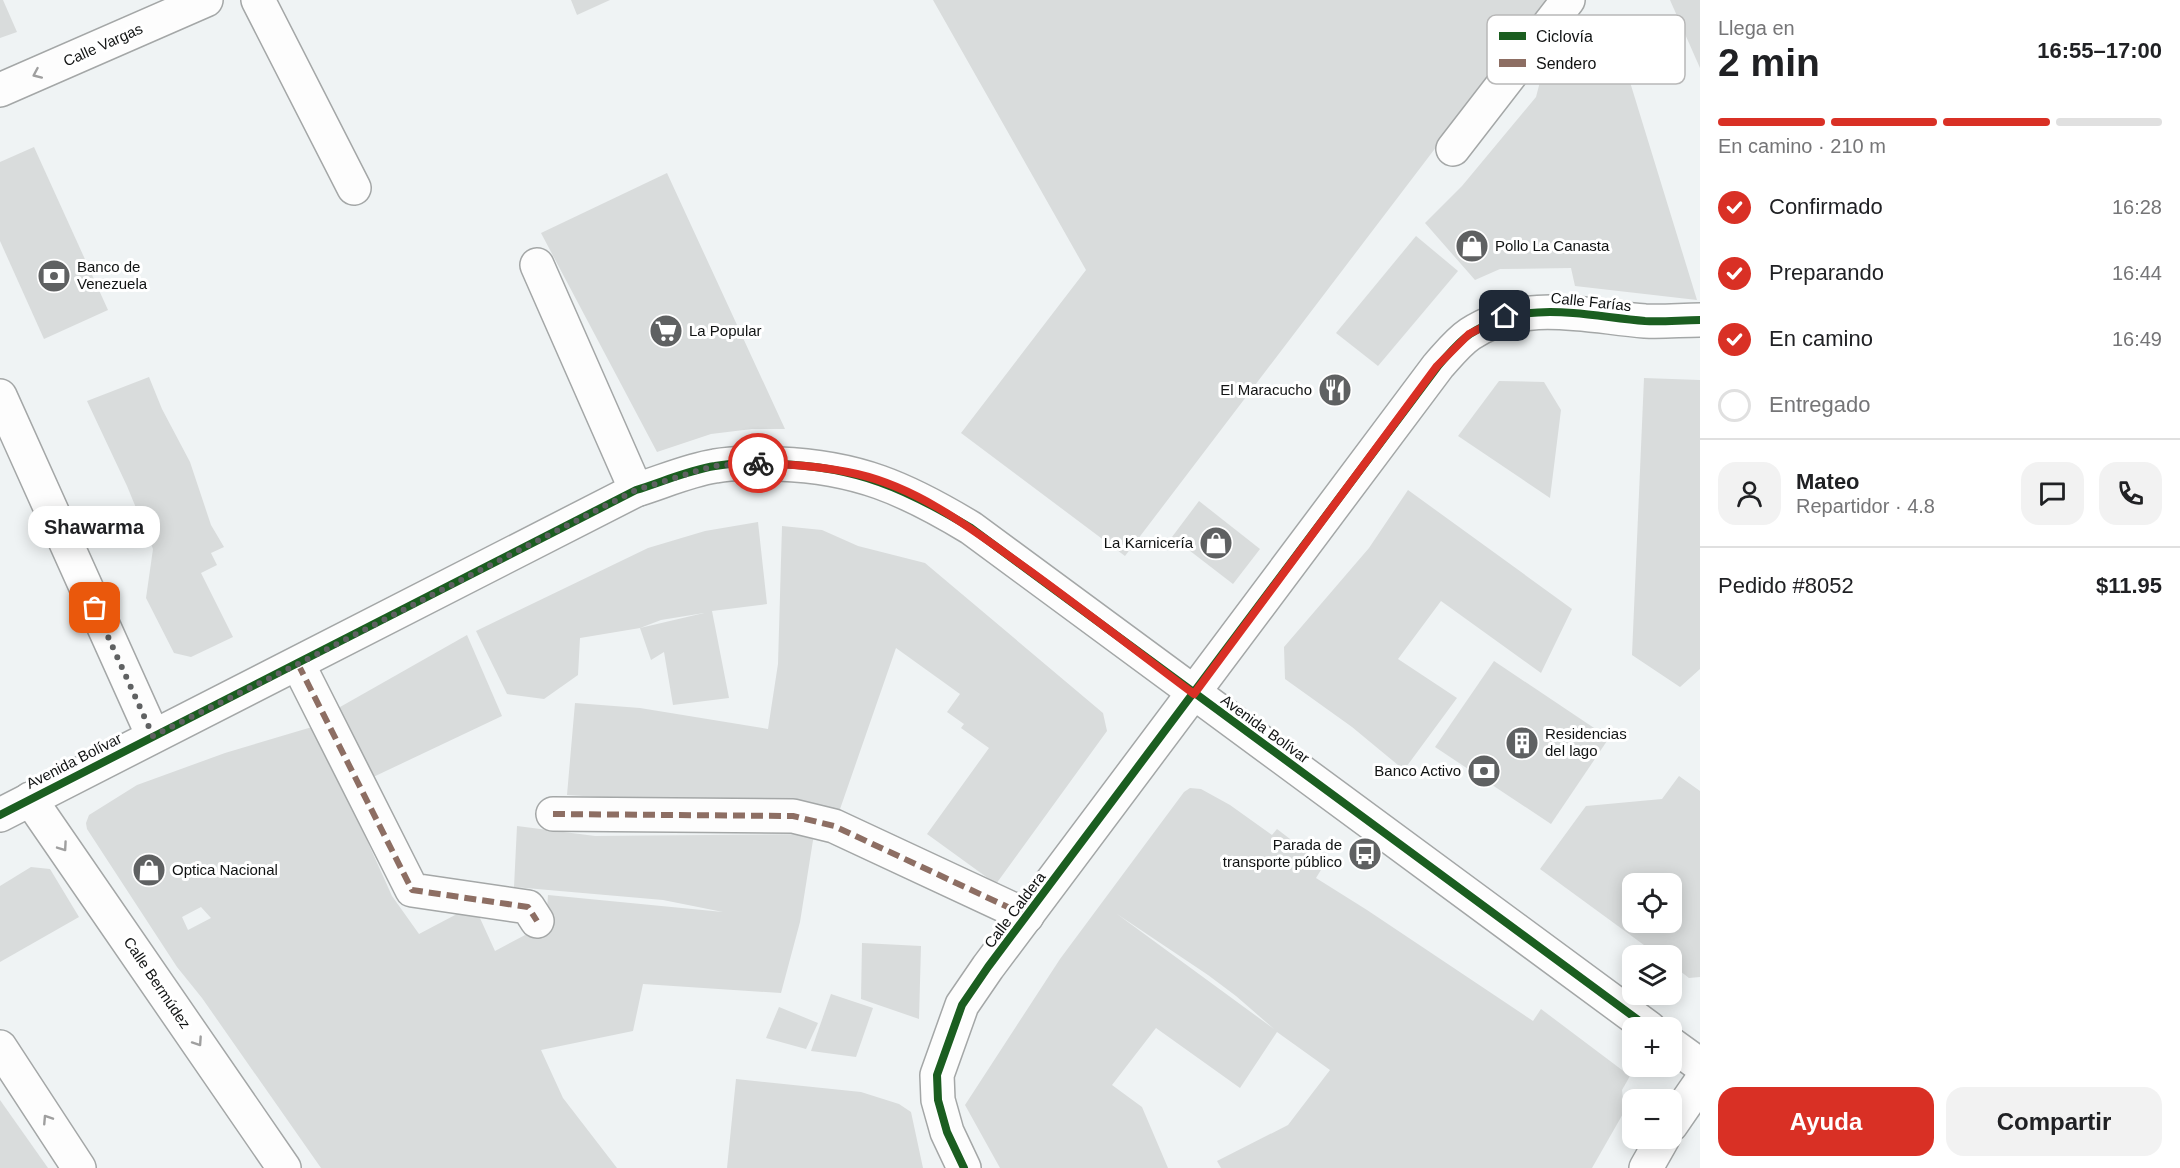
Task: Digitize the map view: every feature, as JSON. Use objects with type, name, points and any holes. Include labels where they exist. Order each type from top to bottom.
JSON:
[{"type":"street","name":"Calle Vargas","points":[[0,90],[206,0]]},
{"type":"street","points":[[258,0],[354,188]]},
{"type":"street","points":[[1556,15],[1568,0]]},
{"type":"street","points":[[1452,149],[1503,84]]},
{"type":"street","points":[[537,265],[636,490]]},
{"type":"street","name":"Calle Farías","points":[[1194,694],[1437,366],[1469,334],[1505,316],[1542,310],[1648,321],[1700,320]]},
{"type":"street","points":[[0,396],[153,736]]},
{"type":"street","name":"Avenida Bolívar","points":[[0,815],[636,490],[713,466],[751,463],[811,465],[858,474],[886,484],[930,503],[971,528],[1634,1017]]},
{"type":"street","points":[[298,664],[412,890],[528,907],[537,921]]},
{"type":"street","name":"Calle Caldera","points":[[964,1168],[947,1132],[938,1100],[937,1075],[962,1005],[1194,694]]},
{"type":"street","name":"Calle Bermúdez","points":[[30,799],[284,1168]]},
{"type":"street","points":[[553,814],[793,816],[834,826],[1027,916]]},
{"type":"street","points":[[0,1047],[79,1168]]},
{"type":"street","points":[[1682,1052],[1700,1065]]},
{"type":"street","points":[[1682,1109],[1700,1083]]},
{"type":"street","points":[[1646,1168],[1657,1149]]},
{"type":"building","points":[[0,0],[3,0],[17,32],[0,38]]},
{"type":"building","points":[[571,0],[610,0],[577,15]]},
{"type":"building","points":[[933,0],[1548,0],[1537,15],[1487,15],[1487,80],[1125,556],[961,433],[1086,270]]},
{"type":"building","points":[[1670,0],[1700,0],[1700,68],[1685,34],[1685,15],[1677,15]]},
{"type":"building","points":[[1539,84],[1631,84],[1697,300],[1575,286],[1571,268],[1500,269],[1475,280],[1425,223],[1462,186],[1536,97]]},
{"type":"building","name":"Banco de Venezuela","points":[[34,147],[108,310],[44,339],[0,241],[0,162]]},
{"type":"building","name":"La Popular","points":[[667,173],[785,429],[752,429],[711,434],[657,452],[541,233]]},
{"type":"building","points":[[1416,236],[1458,271],[1378,366],[1336,333]]},
{"type":"building","points":[[149,377],[162,409],[190,462],[211,525],[224,547],[211,553],[217,565],[201,573],[233,637],[191,657],[174,653],[146,598],[153,549],[127,486],[87,401]]},
{"type":"building","points":[[1644,378],[1700,380],[1700,669],[1680,687],[1632,655]]},
{"type":"building","points":[[1499,381],[1544,382],[1561,410],[1550,498],[1458,436]]},
{"type":"building","points":[[1408,490],[1572,609],[1541,673],[1441,601],[1398,659],[1457,698],[1404,770],[1352,727],[1285,679],[1284,647],[1369,548]]},
{"type":"building","name":"La Karnicería","points":[[1199,501],[1260,549],[1233,584],[1172,537]]},
{"type":"building","points":[[758,522],[767,604],[712,611],[729,698],[673,705],[664,652],[651,660],[640,628],[580,638],[578,675],[544,699],[507,694],[476,631],[648,548],[705,531]],"holes":[[[704,613],[640,628],[661,620]]]},
{"type":"building","points":[[782,526],[822,530],[858,546],[925,563],[1103,713],[1107,731],[996,884],[927,834],[989,748],[961,728],[964,724],[947,712],[960,694],[896,648],[839,812],[567,795],[575,703],[640,708],[768,729],[778,664]]},
{"type":"building","points":[[467,635],[502,716],[369,779],[333,711]]},
{"type":"building","name":"Residencias del lago","points":[[1494,661],[1609,738],[1551,824],[1435,747]]},
{"type":"building","points":[[312,727],[392,896],[419,934],[474,905],[495,951],[546,924],[548,895],[723,912],[663,900],[514,887],[517,826],[595,836],[814,834],[800,922],[781,993],[643,984],[633,1031],[541,1050],[563,1098],[617,1168],[321,1168],[202,998],[177,967],[87,829],[86,823],[89,815],[137,785],[225,753]],"holes":[[[201,907],[211,918],[188,930],[182,917]]]},
{"type":"building","points":[[1679,776],[1700,791],[1700,977],[1689,978],[1682,973],[1682,945],[1644,945],[1628,933],[1682,933],[1682,873],[1622,873],[1622,929],[1540,869],[1586,806],[1662,799]]},
{"type":"building","points":[[1190,788],[1201,789],[1230,805],[1272,835],[1277,829],[1324,865],[1316,878],[1533,1021],[1541,1009],[1622,1070],[1622,1077],[1629,1077],[1622,1089],[1622,1116],[1592,1168],[1221,1168],[1217,1161],[1288,1125],[1330,1070],[1277,1032],[1240,1088],[1156,1028],[1112,1085],[1142,1107],[1168,1168],[1000,1168],[965,1105],[1060,959],[1184,792]],"holes":[[[1117,914],[1208,975],[1274,1029]]]},
{"type":"building","points":[[31,867],[50,869],[79,917],[0,962],[0,886]]},
{"type":"building","points":[[862,943],[921,946],[919,1019],[861,999]]},
{"type":"building","points":[[831,994],[873,1008],[856,1057],[811,1051]]},
{"type":"building","points":[[779,1007],[818,1023],[806,1049],[766,1038]]},
{"type":"building","points":[[736,1079],[861,1092],[899,1104],[911,1112],[923,1168],[727,1168]]},
{"type":"building","points":[[0,1100],[48,1168],[0,1168]]},
{"type":"marked path","points":[[298,664],[412,890],[528,907],[537,921]]},
{"type":"marked path","points":[[553,814],[793,816],[834,826],[1027,916]]},
{"type":"cycle path","points":[[964,1168],[947,1132],[938,1100],[937,1075],[962,1005],[988,967],[1438,366],[1470,334],[1491,323],[1512,316],[1555,312],[1645,321],[1700,320]]},
{"type":"cycle path","points":[[0,815],[636,490],[695,470],[723,465],[755,463],[807,466],[857,475],[880,482],[924,502],[971,528],[1634,1017]]},
{"type":"way so far","points":[[95,608],[153,736],[636,490],[713,466],[758,463]]},
{"type":"place","name":"Pollo La Canasta","points":[[1472,246]]},
{"type":"place","name":"Banco de Venezuela","points":[[54,276]]},
{"type":"place","name":"La Popular","points":[[666,331]]},
{"type":"place","name":"El Maracucho","points":[[1335,390]]},
{"type":"place","name":"La Karnicería","points":[[1216,543]]},
{"type":"place","name":"Shawarma","points":[[95,608]]},
{"type":"place","name":"Residencias del lago","points":[[1522,743]]},
{"type":"place","name":"Banco Activo","points":[[1484,771]]},
{"type":"place","name":"Parada de transporte público","points":[[1365,854]]},
{"type":"place","name":"Optica Nacional","points":[[149,870]]},
{"type":"route","points":[[758,463],[811,465],[858,474],[930,503],[971,528],[1194,694],[1437,366],[1469,334],[1505,316]]}]
